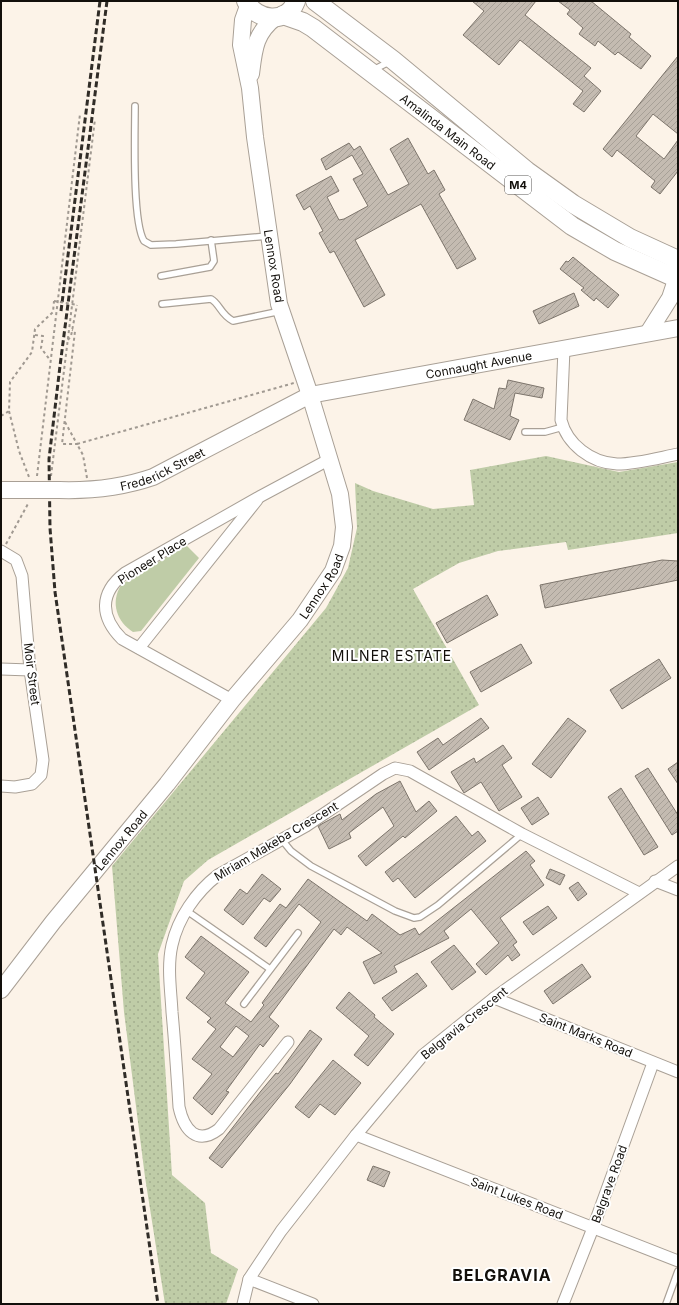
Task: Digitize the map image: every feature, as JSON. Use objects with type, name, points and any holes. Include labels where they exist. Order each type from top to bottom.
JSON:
[{"type":"main road","points":[[280,16],[290,11],[296,1]]},
{"type":"main road","name":"Amalinda Main Road","points":[[315,1],[393,60],[527,171],[573,204],[630,238],[678,260]]},
{"type":"main road","name":"Amalinda Main Road","points":[[247,3],[261,16],[280,16],[303,22],[313,28],[572,226],[615,251],[678,278]]},
{"type":"street","name":"Lennox Road","points":[[1,990],[53,922],[167,784],[232,700],[300,620],[326,583],[339,558],[344,527],[340,494],[310,395],[281,310],[269,236],[250,88],[242,46],[241,33],[247,3]]},
{"type":"street","name":"Lennox Road","points":[[250,88],[253,59],[258,39],[266,25],[280,16]]},
{"type":"street","points":[[648,333],[664,309],[678,278]]},
{"type":"street","name":"Connaught Avenue","points":[[310,395],[678,328]]},
{"type":"street","points":[[564,349],[560,407],[562,427],[571,442],[587,455],[601,461],[617,464],[678,454]]},
{"type":"street","name":"Frederick Street","points":[[1,490],[103,490],[133,484],[153,477],[310,395]]},
{"type":"street","name":"Pioneer Place","points":[[232,700],[122,639],[109,624],[106,614],[105,604],[112,585],[125,573],[330,459]]},
{"type":"street","name":"Pioneer Place","points":[[139,648],[261,496]]},
{"type":"street","name":"Moir Street","points":[[1,551],[16,560],[22,576],[30,670],[43,750],[43,768],[37,781],[32,784],[14,787],[1,786]]},
{"type":"street","points":[[1,669],[30,670]]},
{"type":"street","name":"Miriam Makeba Crescent","points":[[288,1042],[219,1129],[205,1137],[198,1136],[190,1132],[181,1117],[179,1107],[170,980],[170,958],[172,944],[178,928],[201,890],[213,879],[282,840],[383,774],[395,768],[410,771],[522,834],[639,893]]},
{"type":"street","name":"Belgravia Crescent","points":[[243,1304],[249,1279],[281,1231],[356,1135],[423,1055],[494,998],[655,881],[678,866]]},
{"type":"street","points":[[655,881],[678,890]]},
{"type":"street","name":"Saint Marks Road","points":[[494,998],[678,1072]]},
{"type":"street","name":"Belgrave Road","points":[[563,1304],[593,1228],[653,1063]]},
{"type":"street","name":"Saint Lukes Road","points":[[356,1135],[678,1261]]},
{"type":"street","points":[[249,1279],[314,1304]]},
{"type":"lane","points":[[370,72],[393,60]]},
{"type":"lane","points":[[135,106],[137,208],[141,236],[144,241],[151,245],[269,236]]},
{"type":"lane","points":[[161,276],[210,267],[214,261],[211,240]]},
{"type":"lane","points":[[162,304],[211,299],[215,302],[222,313],[233,320],[281,310]]},
{"type":"lane","points":[[525,432],[545,432],[562,427]]},
{"type":"lane","points":[[282,840],[291,851],[311,866],[395,911],[414,918],[420,917],[438,905],[522,834]]},
{"type":"lane","points":[[187,911],[270,969]]},
{"type":"lane","points":[[244,1004],[298,933]]},
{"type":"lane","points":[[666,1304],[678,1271]]},
{"type":"path","points":[[1,551],[33,489],[80,114]]},
{"type":"path","points":[[51,476],[94,119]]},
{"type":"path","points":[[33,489],[19,451],[9,411],[10,382],[32,352],[35,329],[53,312],[54,301],[77,305],[72,330],[68,341]]},
{"type":"path","points":[[72,330],[75,331],[62,444],[77,444],[291,384],[304,378]]},
{"type":"path","points":[[34,335],[43,336],[41,348],[50,360]]},
{"type":"path","points":[[1,416],[9,411]]},
{"type":"path","points":[[65,422],[83,456],[87,480]]},
{"type":"green space","points":[[546,456],[619,472],[678,462],[678,533],[568,550],[566,542],[498,551],[459,563],[413,589],[479,705],[208,860],[184,881],[158,954],[172,1175],[205,1203],[211,1253],[238,1269],[226,1304],[165,1304],[145,1177],[124,1012],[112,866],[326,608],[348,568],[357,528],[355,483],[373,491],[433,509],[474,505],[470,470]]},
{"type":"green space","points":[[186,545],[199,558],[141,631],[133,632],[123,623],[117,612],[116,599],[121,585]]},
{"type":"building","points":[[472,1],[536,1],[525,15],[591,68],[584,76],[601,91],[584,112],[573,104],[583,91],[520,40],[499,65],[463,35],[484,11]]},
{"type":"building","points":[[558,1],[591,1],[631,34],[629,37],[651,56],[641,69],[618,52],[615,55],[598,41],[595,46],[579,34],[583,28],[567,14],[570,10]]},
{"type":"building","points":[[678,56],[678,134],[653,114],[636,136],[664,159],[678,140],[678,171],[660,194],[651,187],[655,181],[617,150],[612,157],[603,149]]},
{"type":"building","points":[[408,138],[428,174],[434,170],[445,190],[439,194],[476,259],[457,269],[421,204],[355,240],[385,295],[364,307],[334,251],[330,253],[319,233],[323,231],[310,206],[304,210],[296,195],[331,176],[339,191],[327,197],[339,220],[344,219],[368,206],[353,179],[363,174],[352,155],[326,170],[321,159],[349,143],[354,150],[360,146],[388,195],[409,184],[390,149]]},
{"type":"building","points":[[573,257],[619,295],[608,308],[596,298],[594,301],[581,290],[584,288],[560,269],[566,261],[568,262]]},
{"type":"building","points":[[574,293],[579,306],[539,324],[533,311]]},
{"type":"building","points":[[508,380],[544,388],[542,398],[515,393],[510,416],[519,420],[510,440],[464,420],[473,399],[494,409],[499,388],[506,389]]},
{"type":"building","points":[[662,560],[678,561],[678,580],[545,608],[540,585]]},
{"type":"building","points":[[487,595],[498,615],[447,643],[436,623]]},
{"type":"building","points":[[521,644],[532,663],[481,692],[470,672]]},
{"type":"building","points":[[659,659],[671,678],[622,709],[610,690]]},
{"type":"building","points":[[481,718],[489,728],[429,770],[417,752],[438,738],[443,745]]},
{"type":"building","points":[[568,718],[586,731],[551,778],[532,764]]},
{"type":"building","points":[[503,745],[512,758],[502,765],[522,797],[499,811],[481,782],[464,793],[451,772],[474,758],[476,763]]},
{"type":"building","points":[[678,762],[678,784],[668,769]]},
{"type":"building","points":[[648,768],[678,815],[678,831],[672,835],[635,776]]},
{"type":"building","points":[[400,781],[416,812],[429,801],[437,811],[405,838],[403,836],[366,866],[358,856],[394,826],[383,807],[349,833],[351,838],[329,849],[318,826],[340,814],[342,820],[376,794]]},
{"type":"building","points":[[621,788],[658,847],[644,855],[608,797]]},
{"type":"building","points":[[538,797],[549,814],[532,825],[521,808]]},
{"type":"building","points":[[456,816],[472,836],[478,831],[486,841],[415,898],[398,878],[393,882],[385,872]]},
{"type":"building","points":[[526,851],[535,861],[530,865],[544,885],[500,918],[517,942],[513,945],[520,955],[512,961],[508,955],[486,975],[476,964],[499,943],[471,909],[444,931],[449,938],[394,966],[397,972],[374,984],[363,962],[382,953],[347,927],[341,935],[334,929],[269,1017],[279,1026],[263,1047],[260,1044],[226,1091],[229,1092],[212,1115],[193,1098],[212,1074],[192,1059],[216,1029],[207,1022],[211,1018],[186,998],[205,973],[185,957],[201,936],[249,972],[225,1003],[251,1022],[264,1005],[262,1003],[321,922],[299,904],[266,947],[254,938],[280,904],[286,908],[308,879],[367,921],[372,914],[400,935],[415,928],[419,935]],"holes":[[[236,1026],[249,1036],[233,1057],[220,1047]]]},
{"type":"building","points":[[550,869],[565,875],[560,885],[546,878]]},
{"type":"building","points":[[262,874],[281,889],[270,902],[264,898],[243,925],[224,910],[240,889],[247,894]]},
{"type":"building","points":[[578,882],[587,894],[578,901],[569,888]]},
{"type":"building","points":[[548,906],[557,918],[533,935],[523,922]]},
{"type":"building","points":[[454,945],[476,972],[452,990],[431,962]]},
{"type":"building","points":[[582,964],[591,977],[553,1004],[544,991]]},
{"type":"building","points":[[417,973],[427,986],[392,1011],[382,998]]},
{"type":"building","points":[[349,992],[375,1015],[374,1017],[394,1034],[368,1066],[354,1055],[369,1036],[336,1008]]},
{"type":"building","points":[[310,1030],[322,1039],[290,1084],[222,1168],[209,1158],[261,1091],[276,1073],[278,1074]]},
{"type":"building","points":[[333,1060],[361,1083],[335,1115],[320,1104],[309,1118],[295,1107]]},
{"type":"building","points":[[373,1166],[390,1172],[384,1187],[367,1180]]},
{"type":"railway","points":[[61,311],[100,1]]},
{"type":"railway","points":[[107,1],[49,459],[50,528],[55,592],[158,1304]]},
{"type":"district","name":"MILNER ESTATE","points":[[392,655]]},
{"type":"district","name":"BELGRAVIA","points":[[502,1275]]}]
